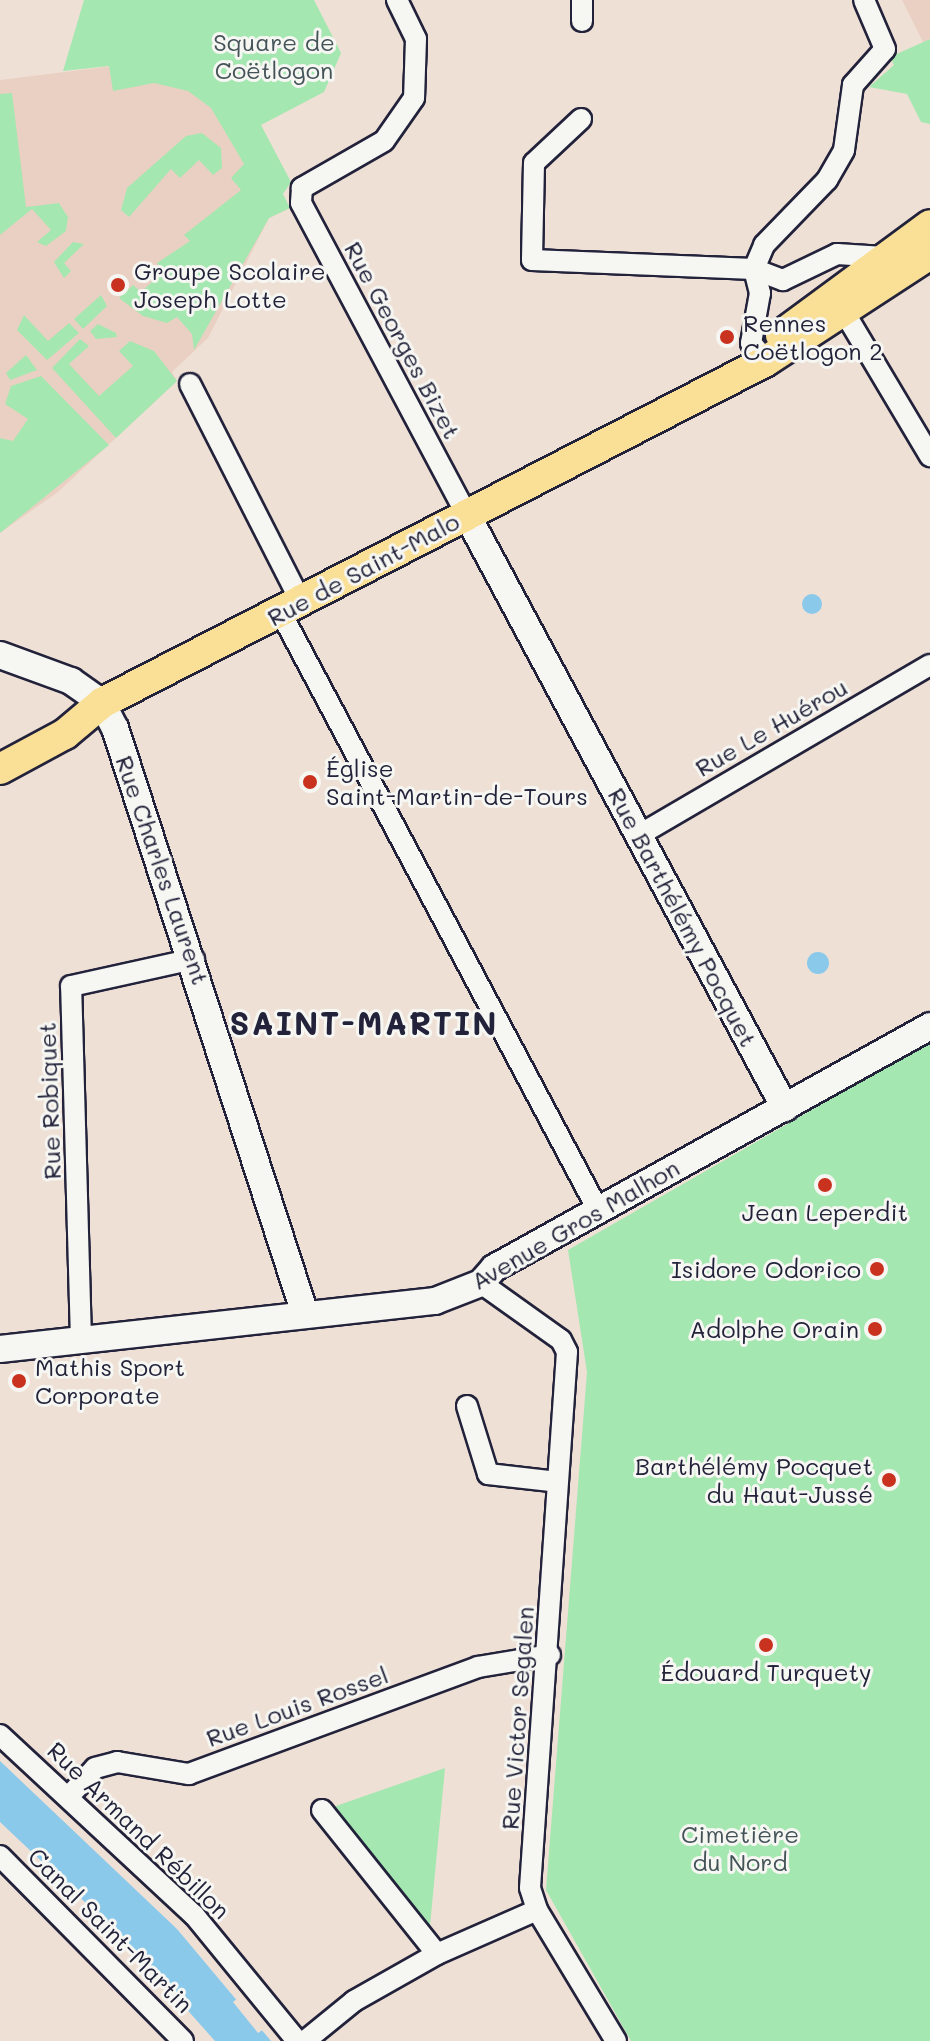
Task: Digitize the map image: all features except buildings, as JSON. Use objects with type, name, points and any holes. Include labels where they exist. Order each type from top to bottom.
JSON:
[{"type":"main road","name":"Rue de Saint-Malo","points":[[840,304],[884,257],[930,225]]},
{"type":"main road","name":"Rue de Saint-Malo","points":[[0,769],[65,734],[102,703],[291,608],[730,377],[840,304],[930,254]]},
{"type":"street","name":"Rue Georges Bizet","points":[[397,0],[416,39],[414,98],[384,141],[302,188],[301,203],[467,515]]},
{"type":"street","points":[[582,0],[582,21]]},
{"type":"street","points":[[762,357],[751,343],[760,293],[754,269],[764,245],[834,171],[844,150],[853,85],[885,49],[864,0]]},
{"type":"street","points":[[581,119],[534,163],[532,260],[754,269],[787,280],[837,254],[884,257]]},
{"type":"street","points":[[840,304],[930,456]]},
{"type":"street","points":[[190,384],[291,608],[598,1210]]},
{"type":"street","name":"Rue Barthélémy Pocquet","points":[[467,515],[785,1108]]},
{"type":"street","points":[[0,655],[71,681],[102,703]]},
{"type":"street","name":"Rue Le Huérou","points":[[639,835],[930,665]]},
{"type":"street","name":"Rue Charles Laurent","points":[[102,703],[194,959],[305,1314]]},
{"type":"street","name":"Rue Robiquet","points":[[81,1340],[71,986],[194,959]]},
{"type":"street","name":"Avenue Gros Malhon","points":[[0,1349],[417,1304],[481,1283],[494,1268],[930,1026]]},
{"type":"street","name":"Rue Victor Segalen","points":[[481,1283],[527,1315],[567,1352],[550,1655],[530,1888],[537,1910]]},
{"type":"street","points":[[467,1406],[488,1474],[558,1482]]},
{"type":"street","name":"Rue Louis Rossel","points":[[71,1794],[95,1768],[117,1762],[189,1774],[478,1667],[550,1655]]},
{"type":"street","name":"Rue Armand Rébillon","points":[[0,1735],[71,1794],[194,1915],[297,2041]]},
{"type":"street","points":[[322,1810],[437,1954]]},
{"type":"street","name":"Canal Saint-Martin","points":[[0,1856],[183,2041]]},
{"type":"street","points":[[305,2041],[354,2001],[437,1954],[537,1910],[616,2041]]},
{"type":"shaded area","points":[[902,0],[930,0],[930,39],[923,42]]},
{"type":"shaded area","name":"Groupe Scolaire Joseph Lotte","points":[[201,55],[290,208],[269,218],[208,338],[172,372],[177,381],[58,492],[0,533],[0,80]]},
{"type":"green space","name":"Square de Coëtlogon","points":[[84,0],[314,0],[341,53],[324,92],[261,125],[291,182],[283,194],[290,208],[269,218],[194,350],[192,334],[177,317],[167,323],[143,316],[119,298],[133,285],[141,292],[164,271],[157,263],[190,241],[184,235],[241,190],[231,178],[244,164],[211,108],[188,91],[154,83],[113,91],[109,66],[63,71]]},
{"type":"green space","points":[[930,39],[930,124],[921,122],[907,94],[869,87],[894,65],[890,57]]},
{"type":"green space","points":[[12,93],[26,207],[59,203],[68,217],[66,231],[46,246],[37,242],[51,230],[32,209],[0,235],[0,94]]},
{"type":"green space","points":[[202,133],[221,148],[222,168],[213,175],[199,160],[180,178],[171,169],[129,217],[121,210],[127,188],[186,136]]},
{"type":"green space","points":[[73,242],[84,244],[64,263],[71,271],[64,278],[54,262]]},
{"type":"green space","points":[[101,295],[107,306],[83,329],[74,319]]},
{"type":"green space","points":[[24,315],[48,341],[69,323],[79,333],[47,360],[17,330]]},
{"type":"green space","points":[[98,324],[116,333],[117,337],[96,339],[90,331]]},
{"type":"green space","points":[[80,339],[89,346],[69,364],[99,396],[133,366],[119,351],[130,341],[154,351],[177,381],[116,438],[52,368]]},
{"type":"green space","points":[[26,355],[37,370],[10,380],[6,373]]},
{"type":"green space","points":[[41,376],[109,445],[0,533],[0,438],[13,441],[28,419],[5,404],[11,386]]},
{"type":"green space","name":"Cimetière du Nord","points":[[930,1042],[930,2041],[631,2041],[546,1890],[587,1372],[568,1250]]},
{"type":"green space","points":[[445,1768],[430,1926],[333,1807]]},
{"type":"water","points":[[812,594],[819,597],[822,604],[819,611],[812,614],[805,611],[802,604],[805,597]]},
{"type":"water","points":[[818,952],[829,963],[818,974],[807,963]]},
{"type":"water","points":[[0,1761],[177,1929],[271,2041],[215,2041],[125,1940],[0,1822]]},
{"type":"pier","points":[[238,1998],[264,2029],[258,2033],[233,2002]]},
{"type":"place","name":"Groupe Scolaire Joseph Lotte","points":[[118,285]]},
{"type":"place","name":"Rennes Coëtlogon 2","points":[[727,337]]},
{"type":"place","name":"Église Saint-Martin-de-Tours","points":[[310,782]]},
{"type":"place","name":"Jean Leperdit","points":[[825,1185]]},
{"type":"place","name":"Isidore Odorico","points":[[877,1269]]},
{"type":"place","name":"Adolphe Orain","points":[[875,1329]]},
{"type":"place","name":"Mathis Sport Corporate","points":[[19,1381]]},
{"type":"place","name":"Barthélémy Pocquet du Haut-Jussé","points":[[889,1480]]},
{"type":"place","name":"Édouard Turquety","points":[[766,1645]]},
{"type":"district","name":"SAINT-MARTIN","points":[[364,1022]]}]
